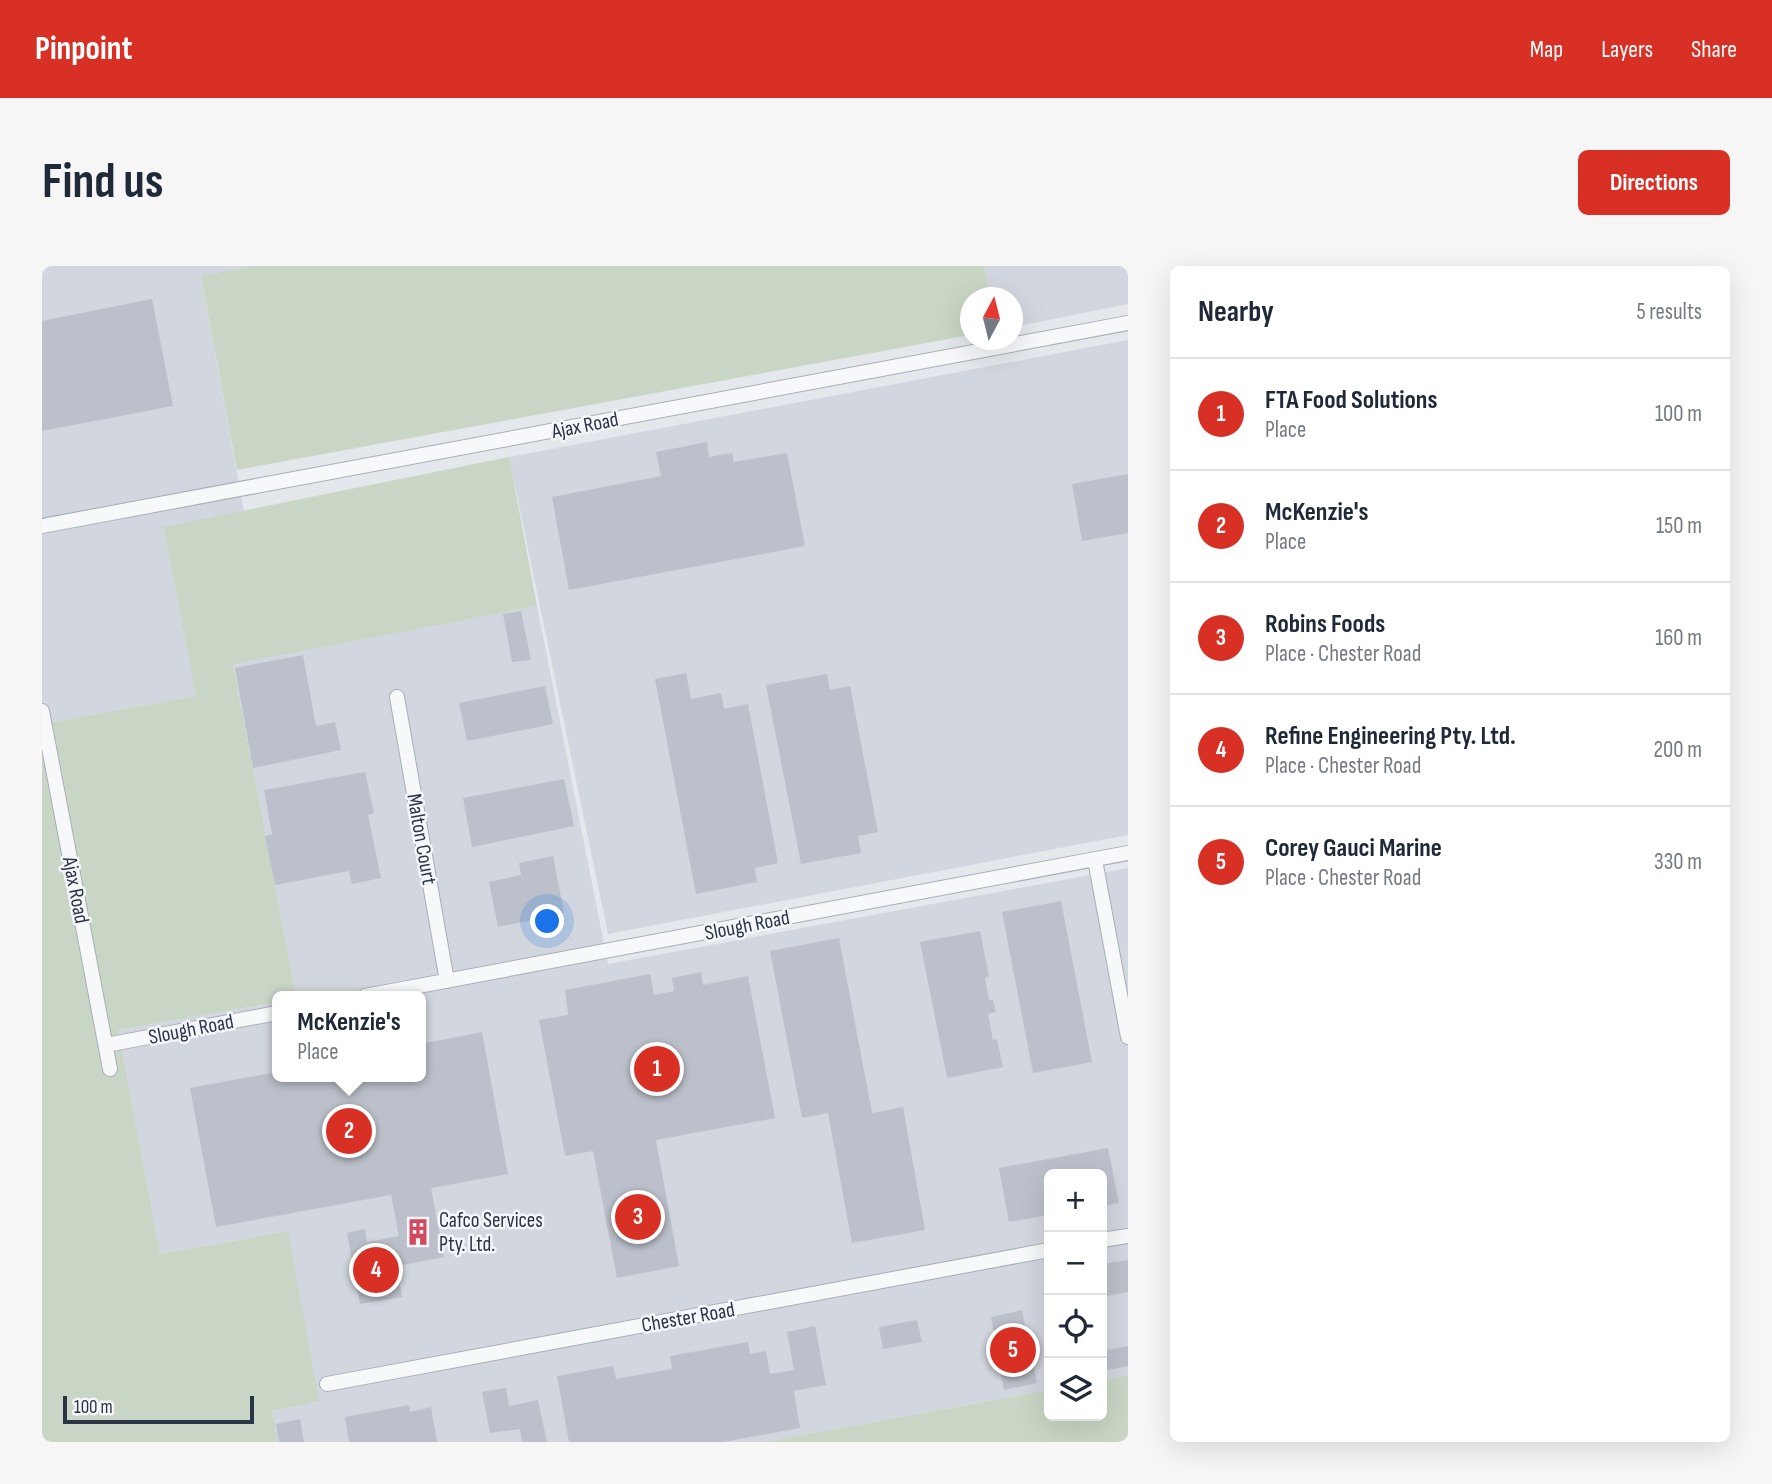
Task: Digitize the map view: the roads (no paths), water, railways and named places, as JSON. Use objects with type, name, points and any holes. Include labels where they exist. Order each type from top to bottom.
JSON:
[{"type":"street","name":"Ajax Road","points":[[42,526],[1128,323]]},
{"type":"street","name":"Malton Court","points":[[397,697],[447,981]]},
{"type":"street","name":"Ajax Road","points":[[42,711],[110,1069]]},
{"type":"street","name":"Slough Road","points":[[392,991],[1128,853]]},
{"type":"street","points":[[1095,860],[1128,1037]]},
{"type":"street","name":"Slough Road","points":[[106,1045],[272,1014]]},
{"type":"street","points":[[1107,1239],[1128,1236]]},
{"type":"street","name":"Chester Road","points":[[327,1384],[1044,1251]]},
{"type":"place","name":"FTA Food Solutions","points":[[657,1069]]},
{"type":"place","name":"McKenzie's","points":[[349,1131]]},
{"type":"place","name":"Robins Foods","points":[[638,1217]]},
{"type":"place","name":"Cafco Services Pty. Ltd.","points":[[418,1232]]},
{"type":"place","name":"Refine Engineering Pty. Ltd.","points":[[376,1270]]},
{"type":"place","name":"Corey Gauci Marine","points":[[1013,1350]]}]
